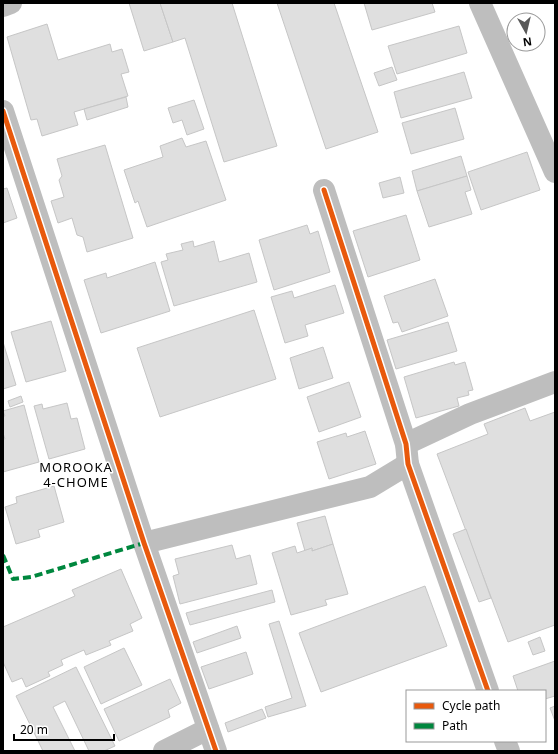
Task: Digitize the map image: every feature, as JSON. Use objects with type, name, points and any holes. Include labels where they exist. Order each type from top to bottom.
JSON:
[{"type":"street","points":[[3,6],[11,3]]},
{"type":"street","points":[[480,3],[555,172]]},
{"type":"street","points":[[3,111],[144,543],[216,751]]},
{"type":"street","points":[[324,190],[407,454],[488,690]]},
{"type":"street","points":[[144,543],[370,487],[407,454],[470,414],[555,382]]},
{"type":"street","points":[[164,751],[208,729]]},
{"type":"building","points":[[129,3],[160,3],[173,42],[144,51]]},
{"type":"building","points":[[160,3],[232,3],[277,146],[224,162],[185,38],[173,42]]},
{"type":"building","points":[[277,3],[334,3],[378,132],[326,149]]},
{"type":"building","points":[[364,3],[432,3],[435,12],[372,30]]},
{"type":"building","points":[[47,24],[58,60],[110,44],[112,52],[122,49],[129,72],[121,74],[128,96],[74,112],[78,125],[42,136],[37,119],[31,120],[7,37]]},
{"type":"building","points":[[459,26],[467,53],[397,74],[388,46]]},
{"type":"building","points":[[392,67],[397,80],[379,86],[374,73]]},
{"type":"building","points":[[464,72],[472,98],[401,118],[394,92]]},
{"type":"building","points":[[126,97],[128,107],[87,120],[84,109]]},
{"type":"building","points":[[194,100],[204,129],[187,135],[182,120],[173,123],[168,108]]},
{"type":"building","points":[[455,108],[464,139],[411,154],[402,123]]},
{"type":"building","points":[[182,138],[186,147],[206,141],[226,200],[147,227],[138,201],[135,203],[124,170],[163,157],[160,146]]},
{"type":"building","points":[[105,145],[133,238],[87,252],[83,237],[77,235],[72,218],[58,223],[51,201],[64,197],[59,180],[62,176],[57,159]]},
{"type":"building","points":[[527,152],[540,190],[481,210],[468,172]]},
{"type":"building","points":[[461,156],[467,176],[417,191],[412,171]]},
{"type":"building","points":[[467,176],[471,190],[465,192],[472,214],[429,227],[417,191]]},
{"type":"building","points":[[400,177],[404,193],[383,198],[379,183]]},
{"type":"building","points":[[7,188],[17,218],[3,223],[3,189]]},
{"type":"building","points":[[406,215],[420,260],[368,277],[353,231]]},
{"type":"building","points":[[307,225],[310,234],[318,231],[330,272],[274,290],[259,240]]},
{"type":"building","points":[[193,241],[194,247],[214,241],[219,262],[249,253],[257,282],[174,306],[161,262],[168,260],[166,254],[183,250],[181,244]]},
{"type":"building","points":[[155,262],[170,311],[101,333],[84,280],[106,273],[107,278]]},
{"type":"building","points":[[435,279],[448,316],[402,332],[398,322],[393,323],[384,296]]},
{"type":"building","points":[[335,285],[344,313],[305,325],[308,336],[285,343],[271,297],[292,291],[294,298]]},
{"type":"building","points":[[254,310],[276,379],[160,417],[137,348]]},
{"type":"building","points":[[51,321],[66,371],[26,382],[11,332]]},
{"type":"building","points":[[448,322],[457,351],[396,369],[387,340]]},
{"type":"building","points":[[3,342],[16,385],[3,389]]},
{"type":"building","points":[[323,347],[333,378],[299,389],[290,358]]},
{"type":"building","points":[[454,362],[455,365],[465,362],[473,390],[468,391],[469,395],[457,398],[459,406],[416,418],[404,377]]},
{"type":"building","points":[[349,382],[361,417],[319,432],[307,397]]},
{"type":"building","points":[[21,396],[23,402],[10,407],[8,401]]},
{"type":"building","points":[[67,403],[71,419],[77,418],[85,449],[49,459],[34,406],[42,404],[43,409]]},
{"type":"building","points":[[24,405],[39,462],[3,472],[3,439],[5,439],[3,433],[3,416],[5,416],[3,411]]},
{"type":"building","points":[[525,408],[530,421],[555,412],[555,625],[508,642],[437,454],[488,434],[484,424]]},
{"type":"building","points":[[365,431],[376,464],[329,479],[317,442],[346,433],[347,437]]},
{"type":"building","points":[[54,486],[64,522],[38,530],[40,537],[16,544],[5,507],[17,503],[16,497]]},
{"type":"building","points":[[325,516],[333,544],[312,551],[312,548],[305,551],[297,523]]},
{"type":"building","points":[[466,529],[491,598],[479,602],[453,534]]},
{"type":"building","points":[[333,544],[348,594],[325,600],[327,605],[291,615],[272,553],[295,546],[297,553],[312,548],[312,551]]},
{"type":"building","points":[[232,545],[236,559],[250,555],[257,584],[180,604],[173,576],[179,574],[175,559]]},
{"type":"building","points":[[121,569],[142,618],[130,624],[133,631],[109,641],[111,645],[86,655],[84,650],[61,660],[63,665],[48,672],[50,676],[26,687],[22,678],[12,682],[3,662],[3,627],[75,596],[72,590]]},
{"type":"building","points":[[425,586],[447,646],[321,692],[299,633]]},
{"type":"building","points":[[272,590],[275,602],[190,625],[186,613]]},
{"type":"building","points":[[279,621],[306,706],[268,717],[265,707],[292,698],[269,624]]},
{"type":"building","points":[[237,626],[241,638],[197,653],[193,642]]},
{"type":"building","points":[[540,637],[545,651],[533,655],[528,642]]},
{"type":"building","points":[[124,648],[142,685],[101,704],[84,667]]},
{"type":"building","points":[[246,652],[253,674],[209,689],[201,667]]},
{"type":"building","points":[[555,661],[555,696],[546,699],[546,690],[518,690],[513,676]]},
{"type":"building","points":[[76,667],[115,746],[104,751],[89,751],[65,701],[53,707],[75,751],[43,751],[16,696]]},
{"type":"building","points":[[170,679],[181,703],[168,710],[170,717],[119,741],[104,709]]},
{"type":"building","points":[[555,706],[555,721],[550,708]]},
{"type":"building","points":[[262,709],[266,718],[228,732],[225,723]]},
{"type":"marked path","points":[[3,555],[13,579],[31,577],[144,543]]},
{"type":"cycle path","points":[[3,111],[144,543],[216,751]]},
{"type":"cycle path","points":[[324,190],[406,444],[408,464],[488,690]]},
{"type":"district","name":"MOROOKA 4-CHOME","points":[[76,474]]}]
